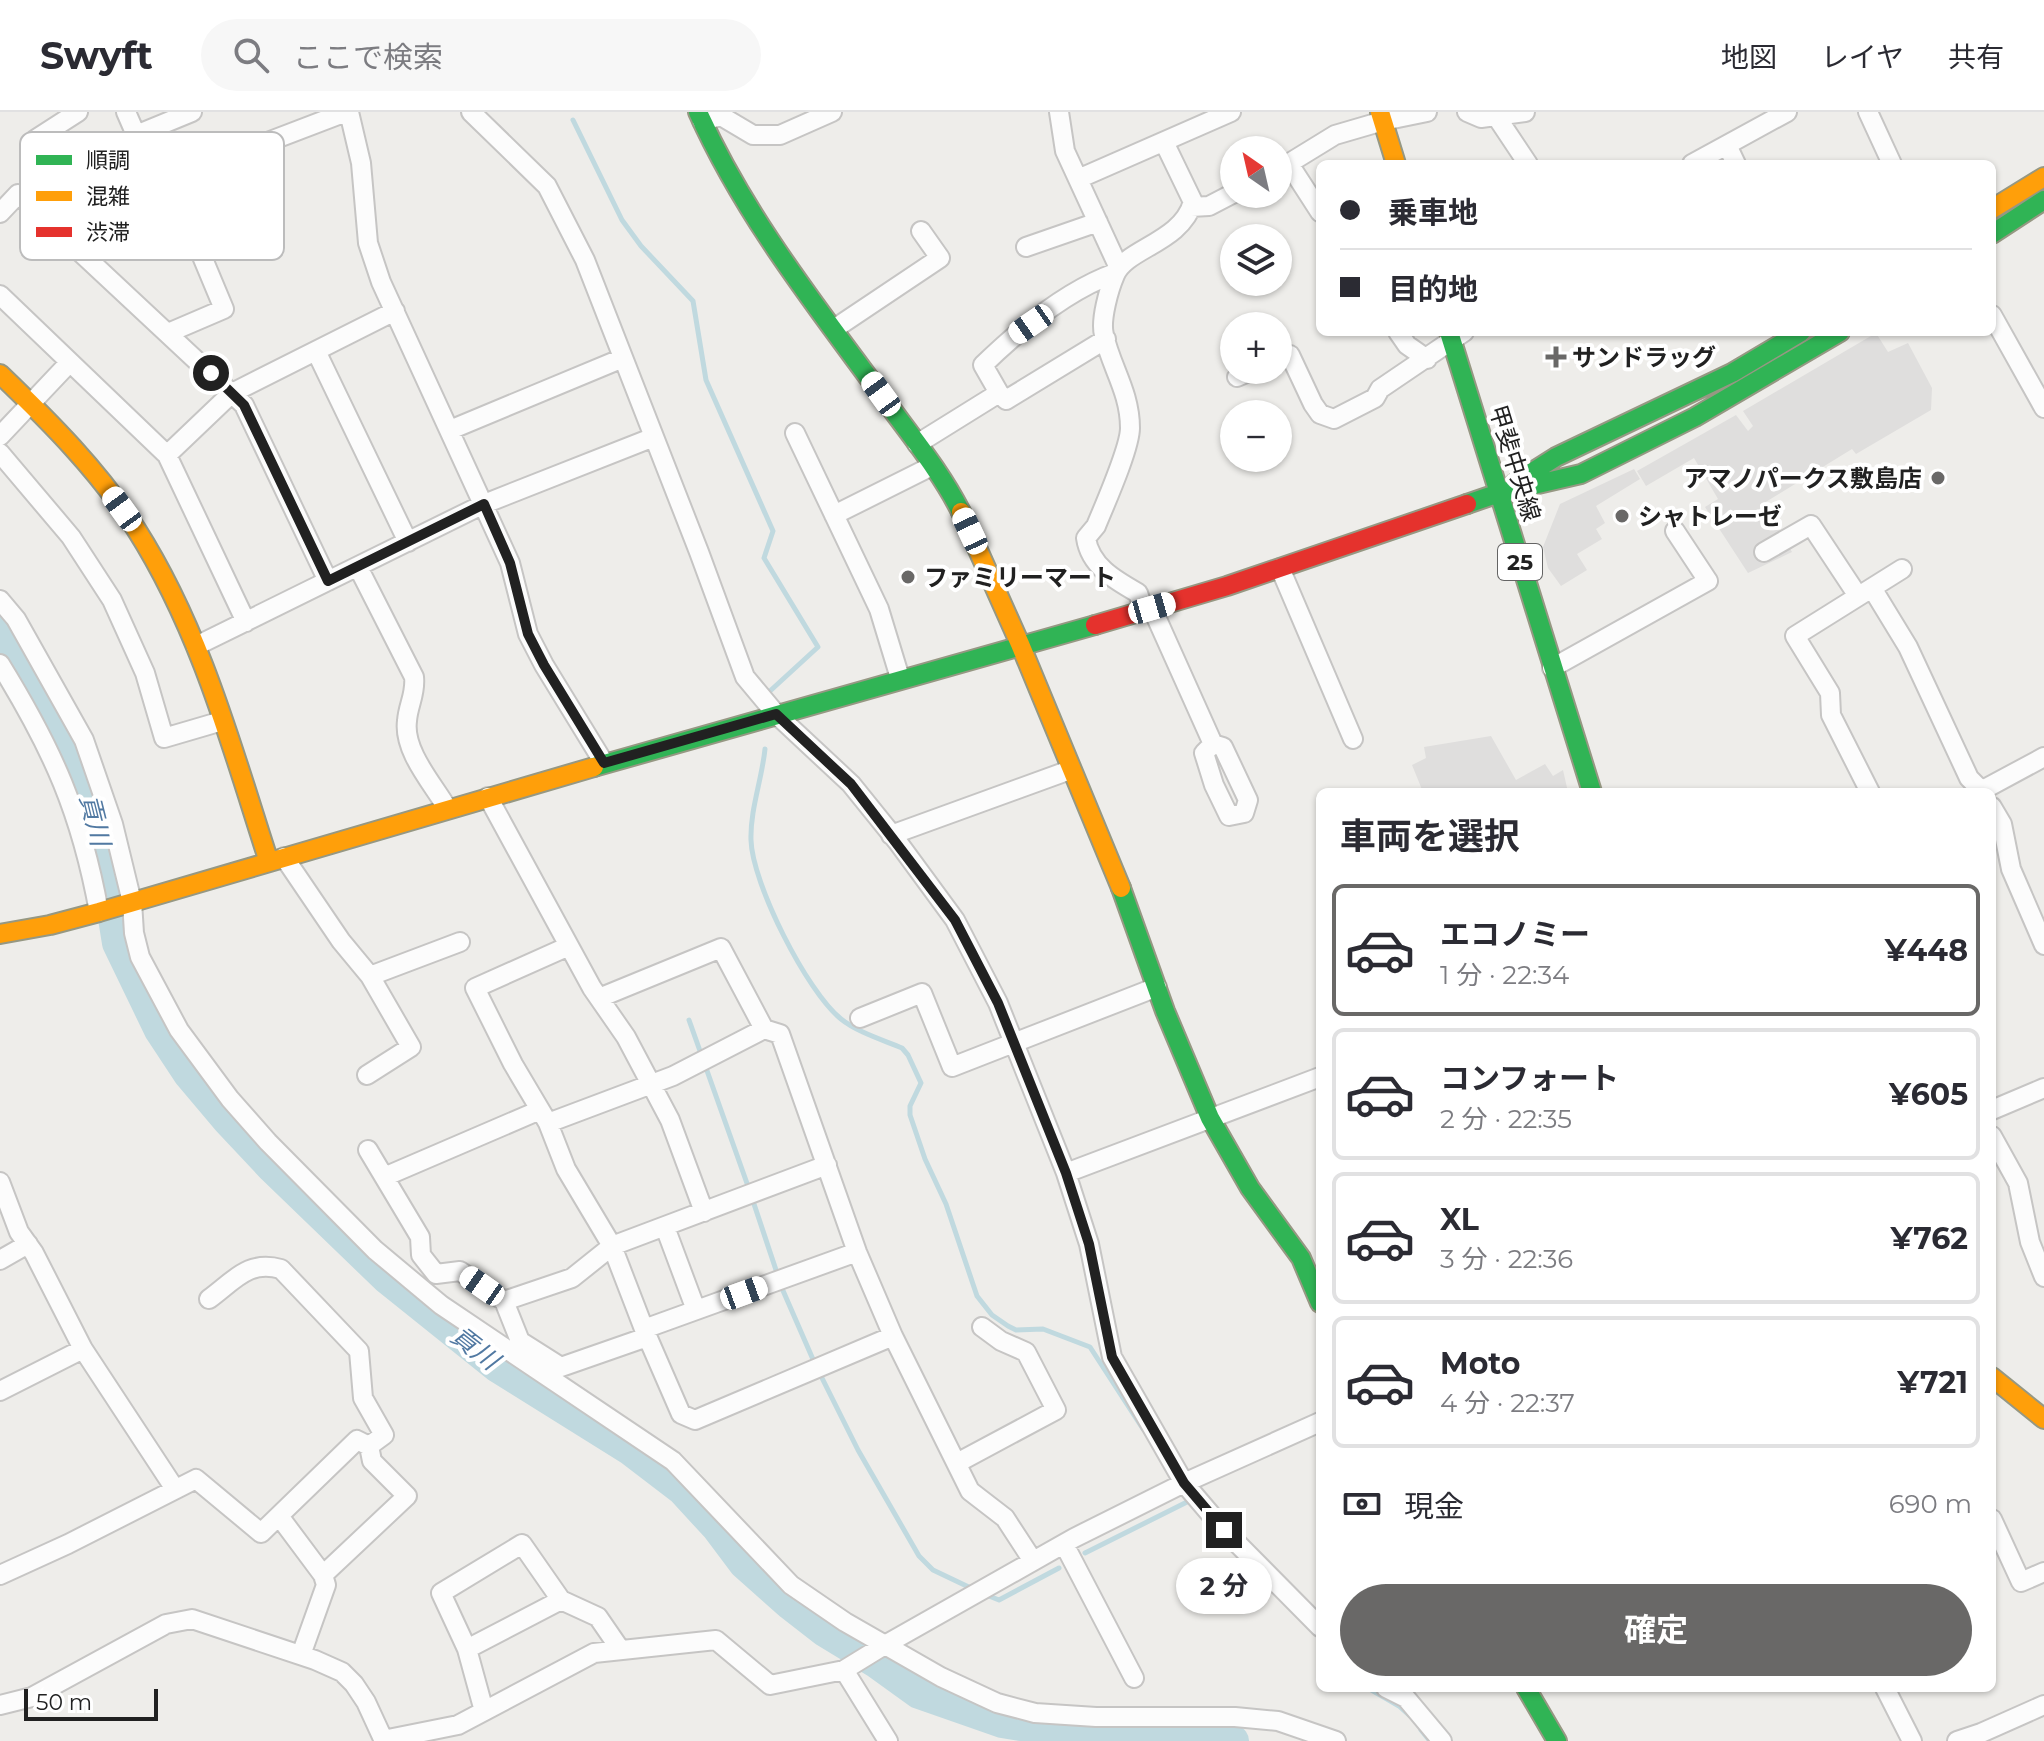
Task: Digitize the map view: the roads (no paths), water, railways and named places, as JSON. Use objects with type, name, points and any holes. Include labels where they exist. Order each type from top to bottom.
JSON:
[{"type":"street","points":[[47,132],[78,112]]},
{"type":"street","points":[[126,112],[135,132]]},
{"type":"street","points":[[143,132],[192,112]]},
{"type":"street","points":[[284,136],[348,112],[361,163],[368,243],[381,282],[510,563],[528,634],[604,763]]},
{"type":"street","points":[[471,112],[547,186],[585,260],[745,677],[776,714],[851,784],[891,835],[955,920],[998,1003],[1066,1173],[1089,1244],[1112,1357],[1178,1486],[1316,1622]]},
{"type":"street","points":[[832,112],[780,135],[753,135],[721,116],[700,116],[720,161],[756,222],[917,444],[959,508],[1020,644],[1135,923],[1157,987],[1210,1118],[1250,1188],[1301,1258],[1316,1294]]},
{"type":"street","points":[[1059,112],[1065,151],[1117,271],[1103,332],[1130,411],[1130,433],[1096,526],[1086,538],[1088,550],[1106,574],[1138,593],[1213,744]]},
{"type":"street","points":[[1292,162],[1335,135],[1381,116],[1427,112]]},
{"type":"street","points":[[1467,112],[1481,118],[1525,112]]},
{"type":"street","points":[[1699,160],[1787,112]]},
{"type":"street","points":[[1868,112],[1890,160]]},
{"type":"street","points":[[1078,179],[1227,113]]},
{"type":"street","points":[[1381,116],[1395,160]]},
{"type":"street","points":[[1496,116],[1525,160]]},
{"type":"street","points":[[1106,339],[1006,400],[983,365],[1010,339],[1093,281],[1117,271],[1182,223],[1191,207],[1190,192],[1164,142]]},
{"type":"street","points":[[1727,145],[1734,160]]},
{"type":"street","points":[[1292,177],[1316,207]]},
{"type":"street","points":[[1996,207],[2044,177]]},
{"type":"street","points":[[0,213],[18,194],[20,196]]},
{"type":"street","points":[[1191,207],[1209,206],[1220,200]]},
{"type":"street","points":[[1996,231],[2044,200]]},
{"type":"street","points":[[1026,247],[1098,222]]},
{"type":"street","points":[[834,329],[940,258],[921,231]]},
{"type":"street","points":[[89,260],[244,405],[328,581]]},
{"type":"street","points":[[168,333],[224,309],[204,260]]},
{"type":"street","points":[[1,298],[167,455],[246,622]]},
{"type":"street","points":[[167,455],[232,393],[395,311]]},
{"type":"street","points":[[1996,322],[2044,408]]},
{"type":"street","points":[[1401,336],[1407,345],[1427,359]]},
{"type":"street","points":[[1292,359],[1320,414],[1334,419],[1375,398],[1380,389],[1427,359],[1454,336]]},
{"type":"street","name":"甲斐中央線","points":[[1455,336],[1499,493],[1591,788]]},
{"type":"street","points":[[1499,493],[1556,457],[1732,373],[1794,336]]},
{"type":"street","points":[[0,934],[99,912],[447,808],[1148,610],[1499,493],[1581,474],[1695,417],[1833,336]]},
{"type":"street","points":[[316,351],[408,542]]},
{"type":"street","points":[[450,430],[623,358]]},
{"type":"street","points":[[0,436],[70,362]]},
{"type":"street","points":[[0,374],[95,471],[136,528],[161,571],[196,646],[276,859],[370,976],[411,1047],[367,1075]]},
{"type":"street","points":[[917,444],[999,393]]},
{"type":"street","points":[[795,433],[879,609],[900,678]]},
{"type":"street","points":[[196,646],[484,504],[654,437]]},
{"type":"street","points":[[0,453],[71,537],[112,600],[145,673],[164,738],[222,721]]},
{"type":"street","points":[[834,515],[932,466]]},
{"type":"street","points":[[1764,552],[1811,525],[1908,647],[1969,778],[1978,788]]},
{"type":"street","points":[[1552,668],[1708,581],[1675,531]]},
{"type":"street","points":[[358,567],[414,677],[416,691],[407,721],[408,742],[447,808]]},
{"type":"street","points":[[1280,568],[1353,739]]},
{"type":"street","points":[[1868,788],[1831,715],[1830,693],[1795,636],[1902,569]]},
{"type":"street","points":[[0,600],[16,619],[84,740],[113,824],[140,957],[179,1030],[230,1099],[268,1142],[375,1250],[441,1305],[673,1461],[791,1585],[845,1622],[941,1677],[997,1703],[1035,1713],[1096,1717],[1264,1719],[1336,1741]]},
{"type":"street","points":[[0,664],[45,740],[62,776],[89,858],[99,912]]},
{"type":"street","points":[[1995,788],[2044,757]]},
{"type":"street","points":[[891,835],[1070,770]]},
{"type":"street","points":[[488,797],[569,946],[626,1037],[670,1120],[704,1212]]},
{"type":"street","points":[[1996,814],[2002,824],[2011,869],[2044,945]]},
{"type":"street","points":[[370,976],[460,942]]},
{"type":"street","points":[[569,946],[475,988],[513,1064],[544,1116],[566,1169],[612,1246],[681,1414],[695,1420],[893,1336]]},
{"type":"street","points":[[599,998],[721,948],[764,1029]]},
{"type":"street","points":[[860,1018],[922,993],[952,1067],[1157,987]]},
{"type":"street","points":[[384,1177],[544,1116],[651,1084],[764,1029],[780,1034],[857,1252],[893,1336],[970,1491],[1005,1518],[1033,1561]]},
{"type":"street","points":[[1066,1173],[1316,1078]]},
{"type":"street","points":[[1996,1108],[2044,1088]]},
{"type":"street","points":[[1996,1143],[2018,1183],[2030,1242],[2044,1277]]},
{"type":"street","points":[[368,1150],[420,1237],[421,1255],[436,1274],[460,1271],[504,1301],[520,1341],[561,1367],[696,1310],[857,1252]]},
{"type":"street","points":[[504,1301],[572,1278],[612,1246],[827,1165]]},
{"type":"street","points":[[0,1182],[19,1232],[83,1349],[175,1489]]},
{"type":"street","points":[[665,1227],[696,1310]]},
{"type":"street","points":[[0,1260],[28,1244]]},
{"type":"street","points":[[209,1299],[254,1266],[264,1264],[281,1269],[359,1351],[363,1398],[384,1435],[369,1446]]},
{"type":"street","points":[[957,1463],[1056,1410],[1026,1352],[1001,1341],[982,1327]]},
{"type":"street","points":[[0,1391],[83,1349]]},
{"type":"street","points":[[1996,1380],[2044,1419]]},
{"type":"street","points":[[0,1705],[32,1697],[166,1624],[192,1619],[342,1672],[354,1684],[377,1721],[384,1740],[458,1725],[594,1653],[620,1649],[716,1640],[770,1685],[844,1670],[1064,1544],[1178,1486],[1316,1424]]},
{"type":"street","points":[[0,1575],[196,1479],[261,1533],[357,1440],[369,1446]]},
{"type":"street","points":[[323,1575],[407,1496],[372,1461],[369,1446]]},
{"type":"street","points":[[279,1516],[323,1575],[326,1585],[301,1655]]},
{"type":"street","points":[[1996,1528],[2021,1582],[2044,1572]]},
{"type":"street","points":[[484,1711],[467,1649],[441,1593],[522,1544],[561,1600],[598,1617],[620,1649]]},
{"type":"street","points":[[1064,1544],[1134,1678]]},
{"type":"street","points":[[467,1649],[561,1600]]},
{"type":"street","points":[[844,1670],[888,1741]]},
{"type":"street","points":[[1394,1692],[1406,1698],[1442,1741]]},
{"type":"street","points":[[1528,1692],[1557,1741]]},
{"type":"street","points":[[1887,1692],[1912,1741]]},
{"type":"street","points":[[1957,1741],[2044,1705]]},
{"type":"waterway","points":[[573,120],[622,220],[641,246],[693,301],[706,380],[773,531],[764,558],[818,647],[770,691]]},
{"type":"waterway","name":"貢川","points":[[0,630],[70,746],[96,807],[118,943],[160,1030],[189,1074],[227,1119],[387,1278],[498,1367],[631,1450],[682,1489],[717,1527],[744,1563],[789,1603],[825,1631],[919,1693],[1002,1722],[1091,1736],[1204,1736],[1233,1741]]},
{"type":"waterway","points":[[765,749],[751,840],[754,859],[771,908],[798,962],[827,1005],[847,1024],[902,1048],[908,1055],[921,1083],[910,1106],[910,1115],[925,1159],[946,1204],[977,1296],[992,1315],[1016,1330],[1043,1329],[1090,1347],[1143,1429]]},
{"type":"waterway","points":[[689,1020],[749,1189]]},
{"type":"waterway","points":[[752,1198],[778,1276]]},
{"type":"waterway","points":[[781,1286],[815,1364]]},
{"type":"waterway","points":[[820,1374],[858,1450],[919,1556],[933,1570],[975,1590]]},
{"type":"waterway","points":[[1085,1553],[1189,1501]]},
{"type":"waterway","points":[[984,1594],[999,1600],[1059,1568]]},
{"type":"waterway","points":[[1375,1692],[1410,1716]]},
{"type":"waterway","points":[[1421,1730],[1430,1741]]},
{"type":"place","name":"サンドラッグ","points":[[1556,357]]},
{"type":"place","name":"アマノパークス敷島店","points":[[1938,478]]},
{"type":"place","name":"シャトレーゼ","points":[[1622,516]]},
{"type":"place","name":"ファミリーマート","points":[[908,577]]}]
